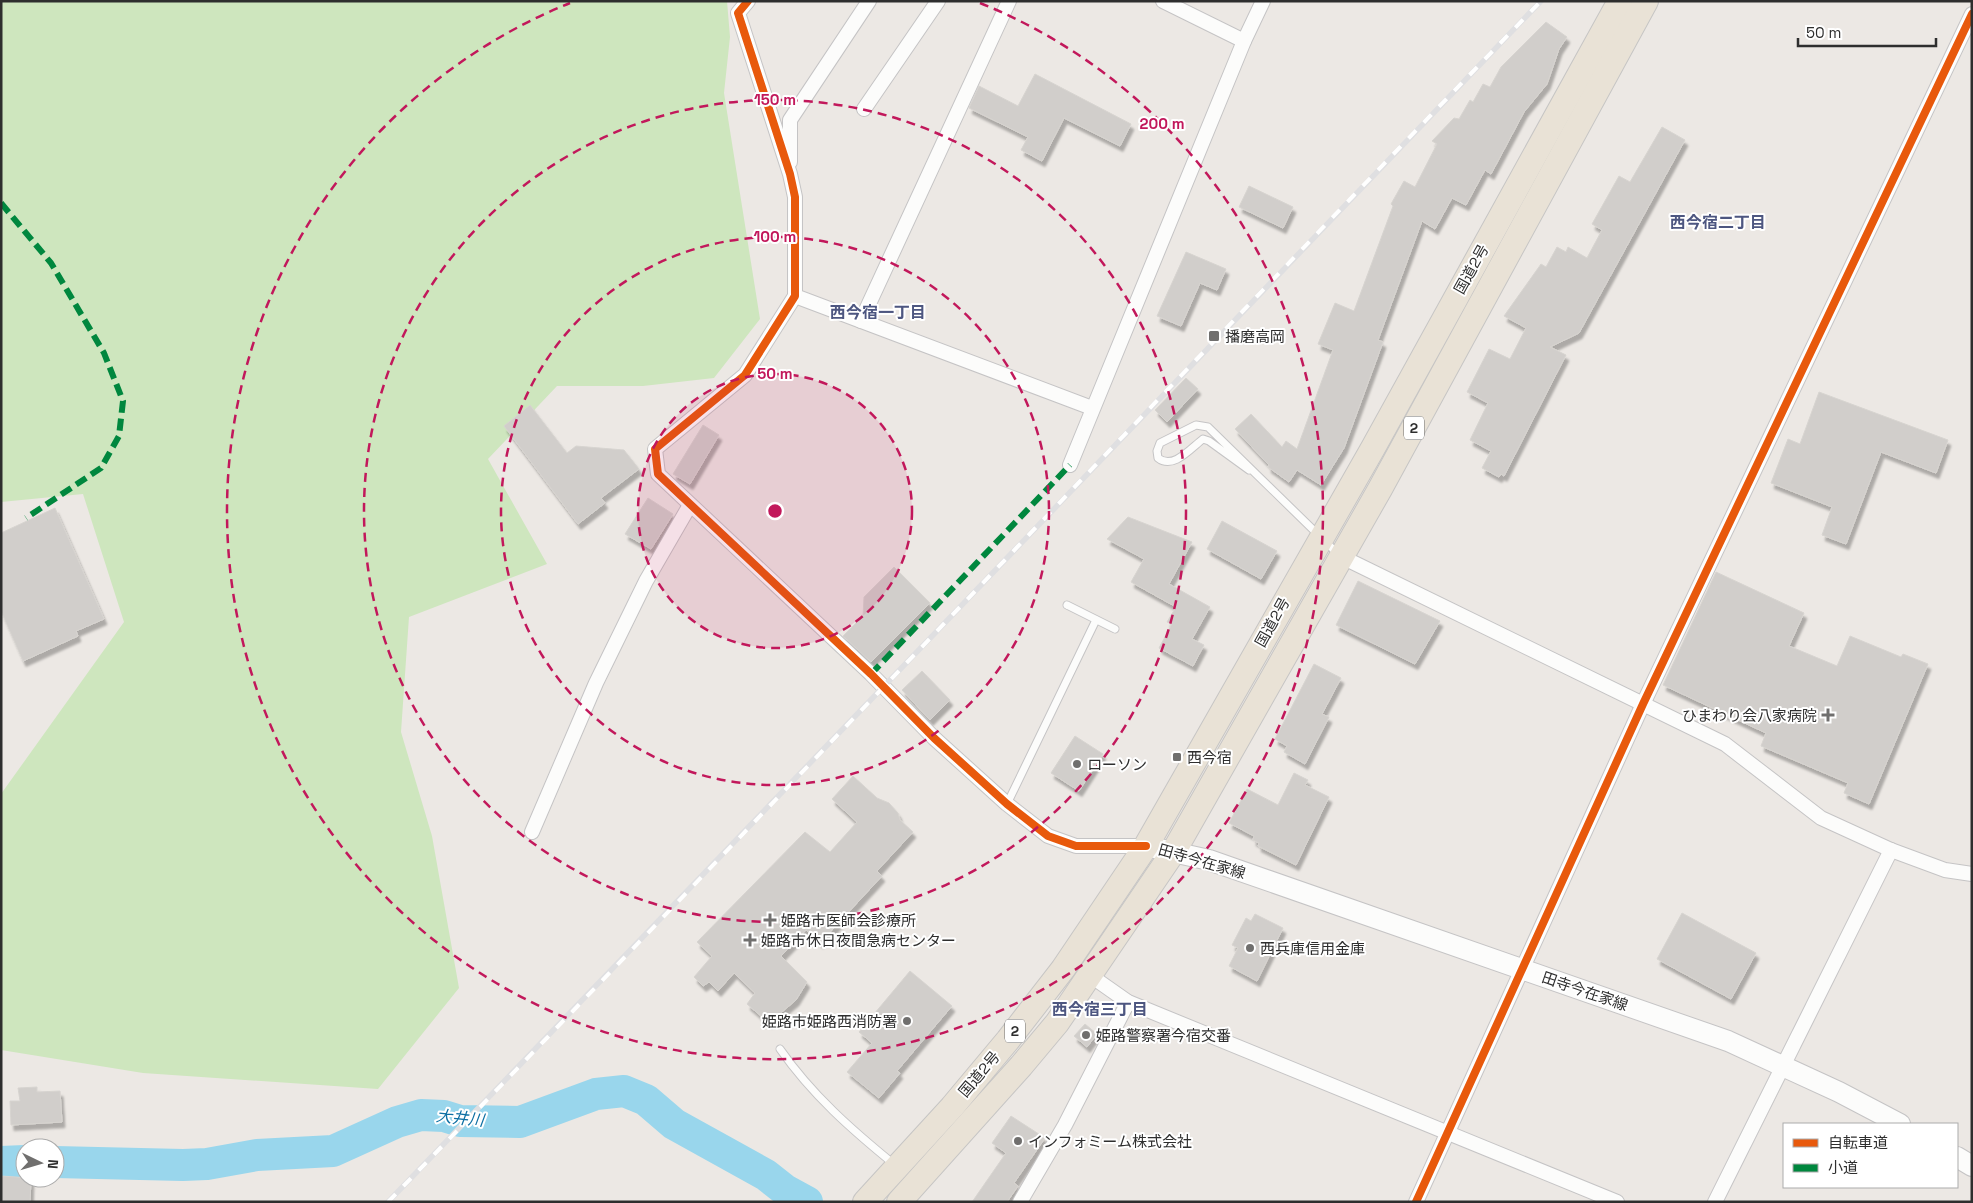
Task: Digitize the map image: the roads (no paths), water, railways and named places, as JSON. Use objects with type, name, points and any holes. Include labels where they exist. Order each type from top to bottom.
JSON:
[{"type":"highway","name":"国道2号","points":[[865,1202],[952,1107],[1051,985],[1111,900],[1146,846],[1373,448],[1620,1]]},
{"type":"highway","name":"国道2号","points":[[899,1202],[1021,1066],[1091,976],[1174,851],[1342,557],[1646,1]]},
{"type":"main road","name":"田寺今在家線","points":[[1146,846],[1210,860],[1728,1041],[1839,1092],[1898,1123]]},
{"type":"main road","points":[[1958,1158],[1972,1166]]},
{"type":"street","points":[[748,1],[738,13],[790,174],[795,197],[795,296],[745,375],[655,449],[658,474],[871,674],[934,738],[1007,804],[1048,836],[1076,846],[1146,846]]},
{"type":"street","points":[[790,174],[790,120],[869,1]]},
{"type":"street","points":[[864,110],[938,1]]},
{"type":"street","points":[[861,321],[1009,1]]},
{"type":"street","points":[[1163,1],[1244,41]]},
{"type":"street","points":[[1070,465],[1244,41],[1263,1]]},
{"type":"street","points":[[1416,1202],[1446,1132],[1643,704],[1972,14]]},
{"type":"street","points":[[795,296],[1092,408]]},
{"type":"street","points":[[532,832],[596,683],[646,581],[690,505]]},
{"type":"street","points":[[1342,557],[1725,744],[1821,818],[1891,850],[1944,870],[1972,874]]},
{"type":"street","points":[[1715,1202],[1891,850]]},
{"type":"street","points":[[1091,976],[1128,1002],[1616,1202]]},
{"type":"street","points":[[1020,1202],[1065,1125],[1128,1002]]},
{"type":"lane","points":[[1249,470],[1209,441],[1203,440],[1173,462],[1163,462],[1158,458],[1157,451],[1160,443],[1196,425],[1208,427],[1249,470],[1342,557]]},
{"type":"lane","points":[[1067,605],[1115,630]]},
{"type":"lane","points":[[1007,804],[1096,620]]},
{"type":"lane","points":[[780,1049],[799,1077],[824,1104],[897,1167]]},
{"type":"waterway","name":"大井川","points":[[65,1162],[207,1164],[257,1155],[333,1151],[397,1122],[421,1115],[444,1116],[460,1121],[520,1122],[596,1094],[624,1091],[646,1100],[674,1124],[766,1175],[785,1190],[807,1202]]},
{"type":"waterway","name":"大井川","points":[[1,1162],[15,1161]]},
{"type":"railway","points":[[388,1202],[1541,1]]},
{"type":"place","name":"播磨高岡","points":[[1214,336]]},
{"type":"place","name":"ひまわり会八家病院","points":[[1828,715]]},
{"type":"place","name":"西今宿","points":[[1177,757]]},
{"type":"place","name":"ローソン","points":[[1077,764]]},
{"type":"place","name":"姫路市医師会診療所","points":[[770,920]]},
{"type":"place","name":"姫路市休日夜間急病センター","points":[[750,940]]},
{"type":"place","name":"西兵庫信用金庫","points":[[1250,948]]},
{"type":"place","name":"姫路市姫路西消防署","points":[[907,1021]]},
{"type":"place","name":"姫路警察署今宿交番","points":[[1086,1035]]},
{"type":"place","name":"インフォミーム株式会社","points":[[1018,1141]]},
{"type":"district","name":"西今宿二丁目","points":[[1718,222]]},
{"type":"district","name":"西今宿一丁目","points":[[878,312]]},
{"type":"district","name":"西今宿三丁目","points":[[1100,1009]]}]
